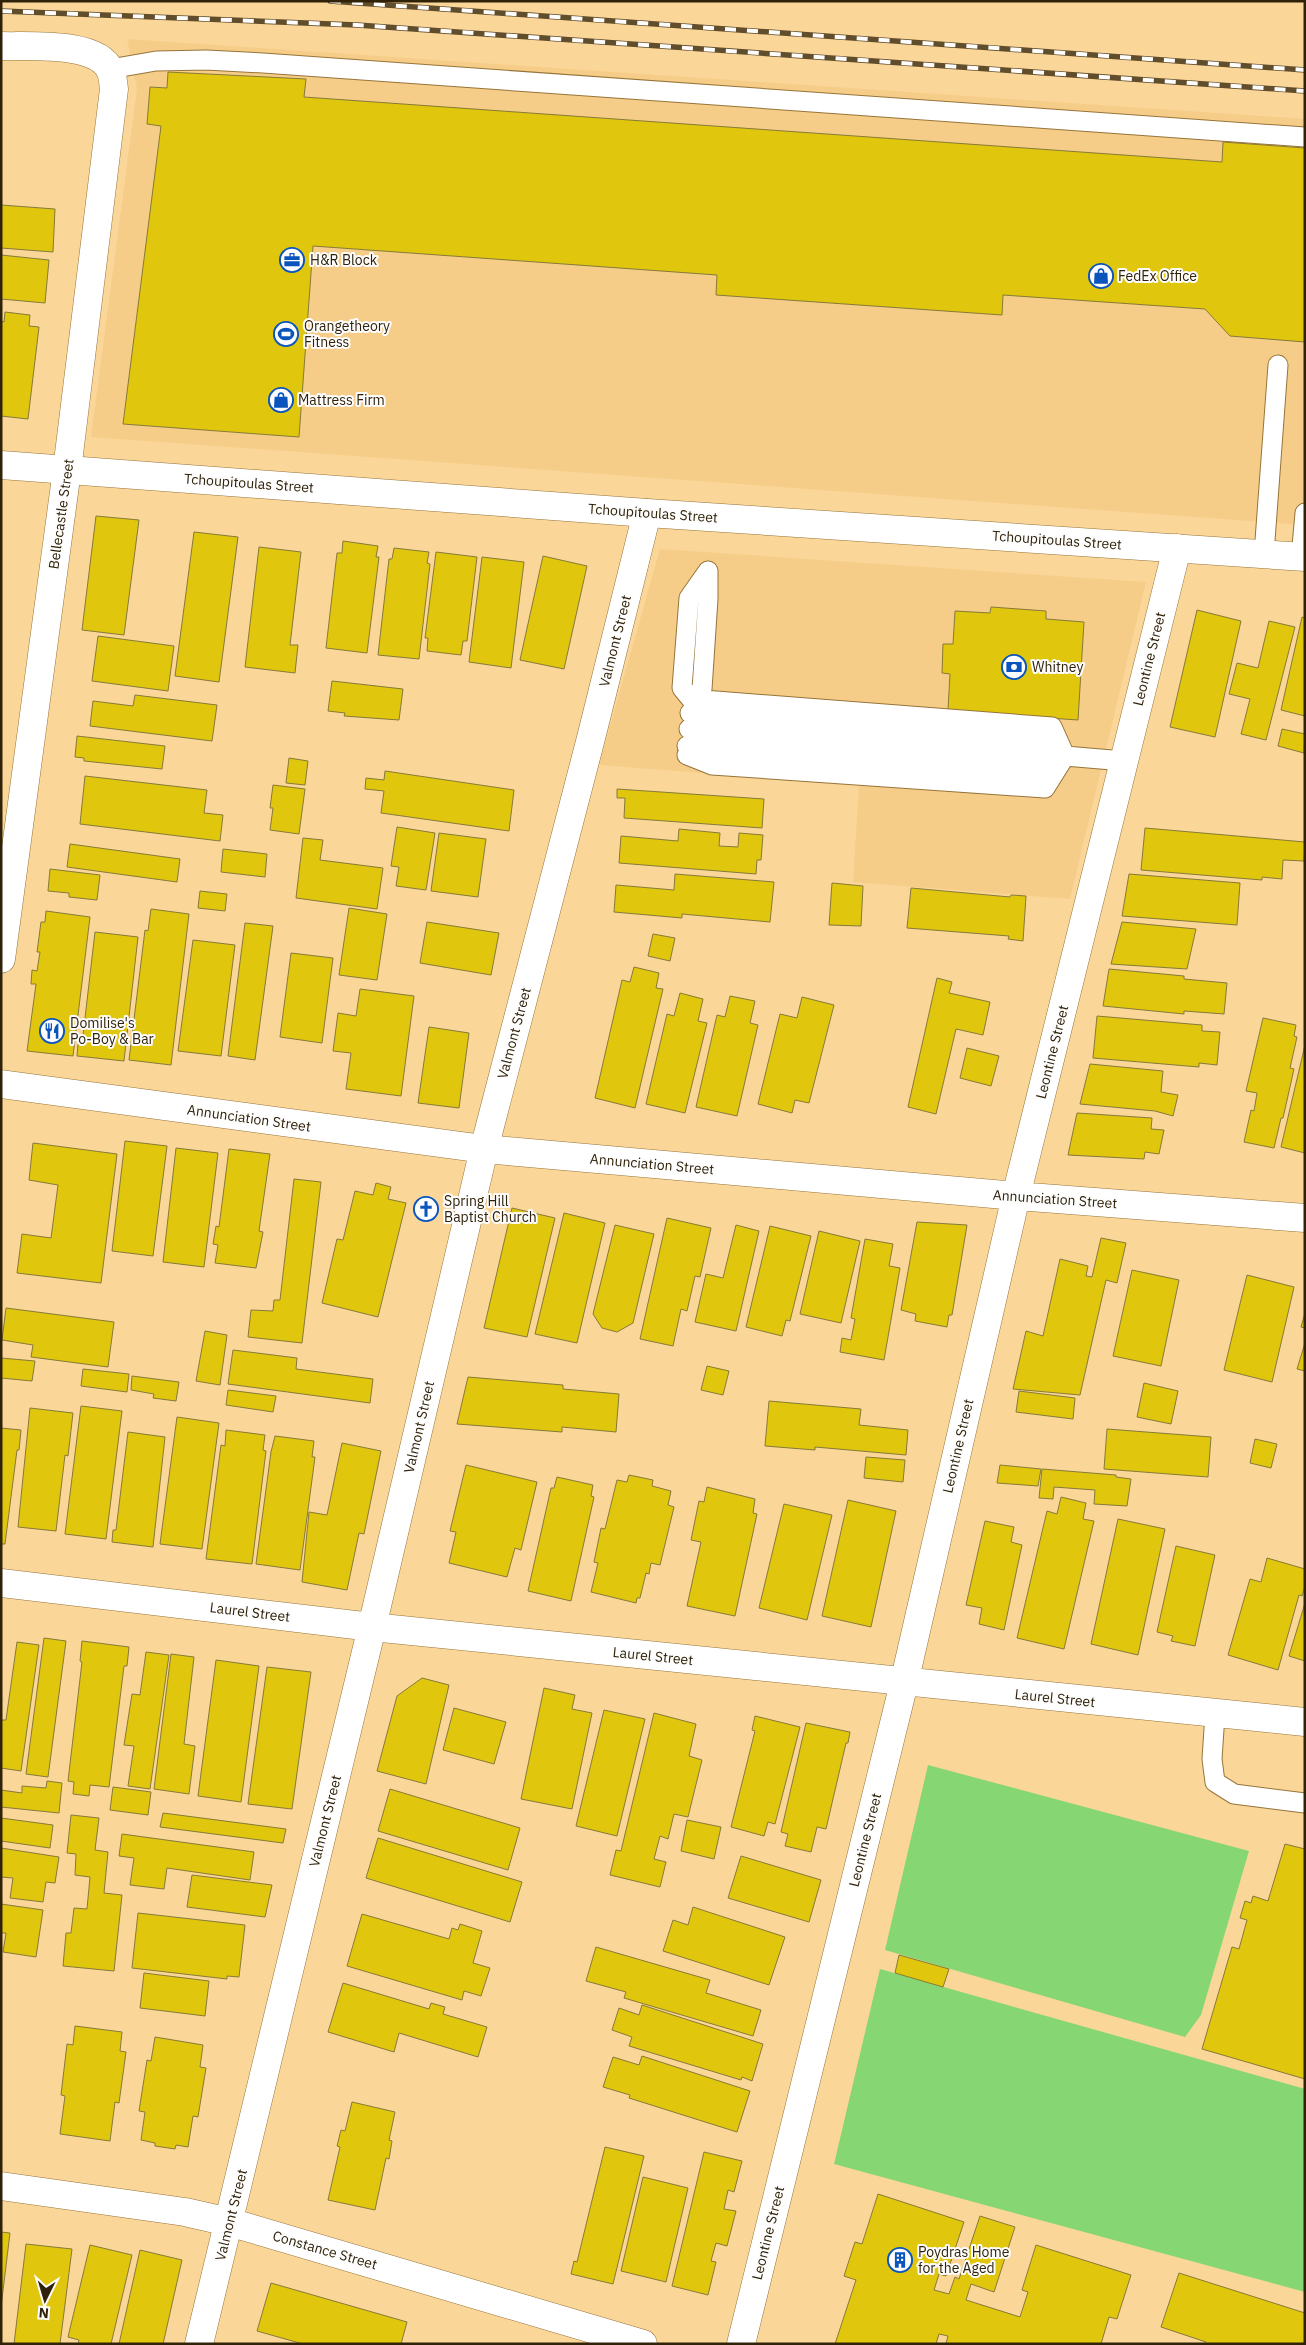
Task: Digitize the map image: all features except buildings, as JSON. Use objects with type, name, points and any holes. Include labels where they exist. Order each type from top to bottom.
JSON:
[{"type":"street","points":[[1,46],[72,49],[96,56],[110,69]]},
{"type":"street","name":"Bellecastle Street","points":[[1,959],[67,470],[114,89],[110,69]]},
{"type":"street","name":"Tchoupitoulas Street","points":[[1,465],[1303,557]]},
{"type":"street","name":"Valmont Street","points":[[199,2344],[372,1627],[484,1149],[591,738],[647,512]]},
{"type":"street","name":"Leontine Street","points":[[741,2344],[904,1683],[1016,1196],[1177,548]]},
{"type":"street","name":"Annunciation Street","points":[[1,1084],[484,1149],[1016,1196],[1305,1218]]},
{"type":"street","name":"Laurel Street","points":[[1,1583],[372,1627],[904,1683],[1305,1722]]},
{"type":"street","name":"Constance Street","points":[[1,2186],[185,2212],[229,2222],[643,2344]]},
{"type":"lane","points":[[110,69],[156,61],[225,61],[1305,137]]},
{"type":"lane","points":[[1264,554],[1278,366]]},
{"type":"lane","points":[[1303,557],[1305,513]]},
{"type":"lane","points":[[689,728],[702,689],[708,571]]},
{"type":"lane","points":[[689,728],[1052,727],[1065,756]]},
{"type":"lane","points":[[689,728],[712,765],[1045,788],[1065,756]]},
{"type":"lane","points":[[689,728],[1048,757],[1065,756],[1124,761]]},
{"type":"lane","points":[[1216,1714],[1212,1759],[1215,1782],[1234,1794],[1305,1803]]},
{"type":"shaded area","points":[[127,39],[1305,119],[1305,525],[91,437],[137,89]]},
{"type":"shaded area","points":[[660,549],[1146,582],[1070,899],[853,882],[859,785],[599,765]]},
{"type":"green space","points":[[928,1765],[1249,1851],[1201,2015],[1185,2037],[885,1950]]},
{"type":"green space","points":[[880,1969],[1305,2089],[1305,2292],[834,2164]]},
{"type":"railway","points":[[330,1],[1305,70]]},
{"type":"railway","points":[[1,11],[357,25],[1305,91]]},
{"type":"place","name":"H&R Block","points":[[292,260]]},
{"type":"place","name":"FedEx Office","points":[[1101,276]]},
{"type":"place","name":"Orangetheory Fitness","points":[[286,334]]},
{"type":"place","name":"Mattress Firm","points":[[281,400]]},
{"type":"place","name":"Whitney","points":[[1014,667]]},
{"type":"place","name":"Domilise's Po-Boy & Bar","points":[[52,1031]]},
{"type":"place","name":"Spring Hill Baptist Church","points":[[426,1209]]},
{"type":"place","name":"Poydras Home for the Aged","points":[[900,2260]]}]
